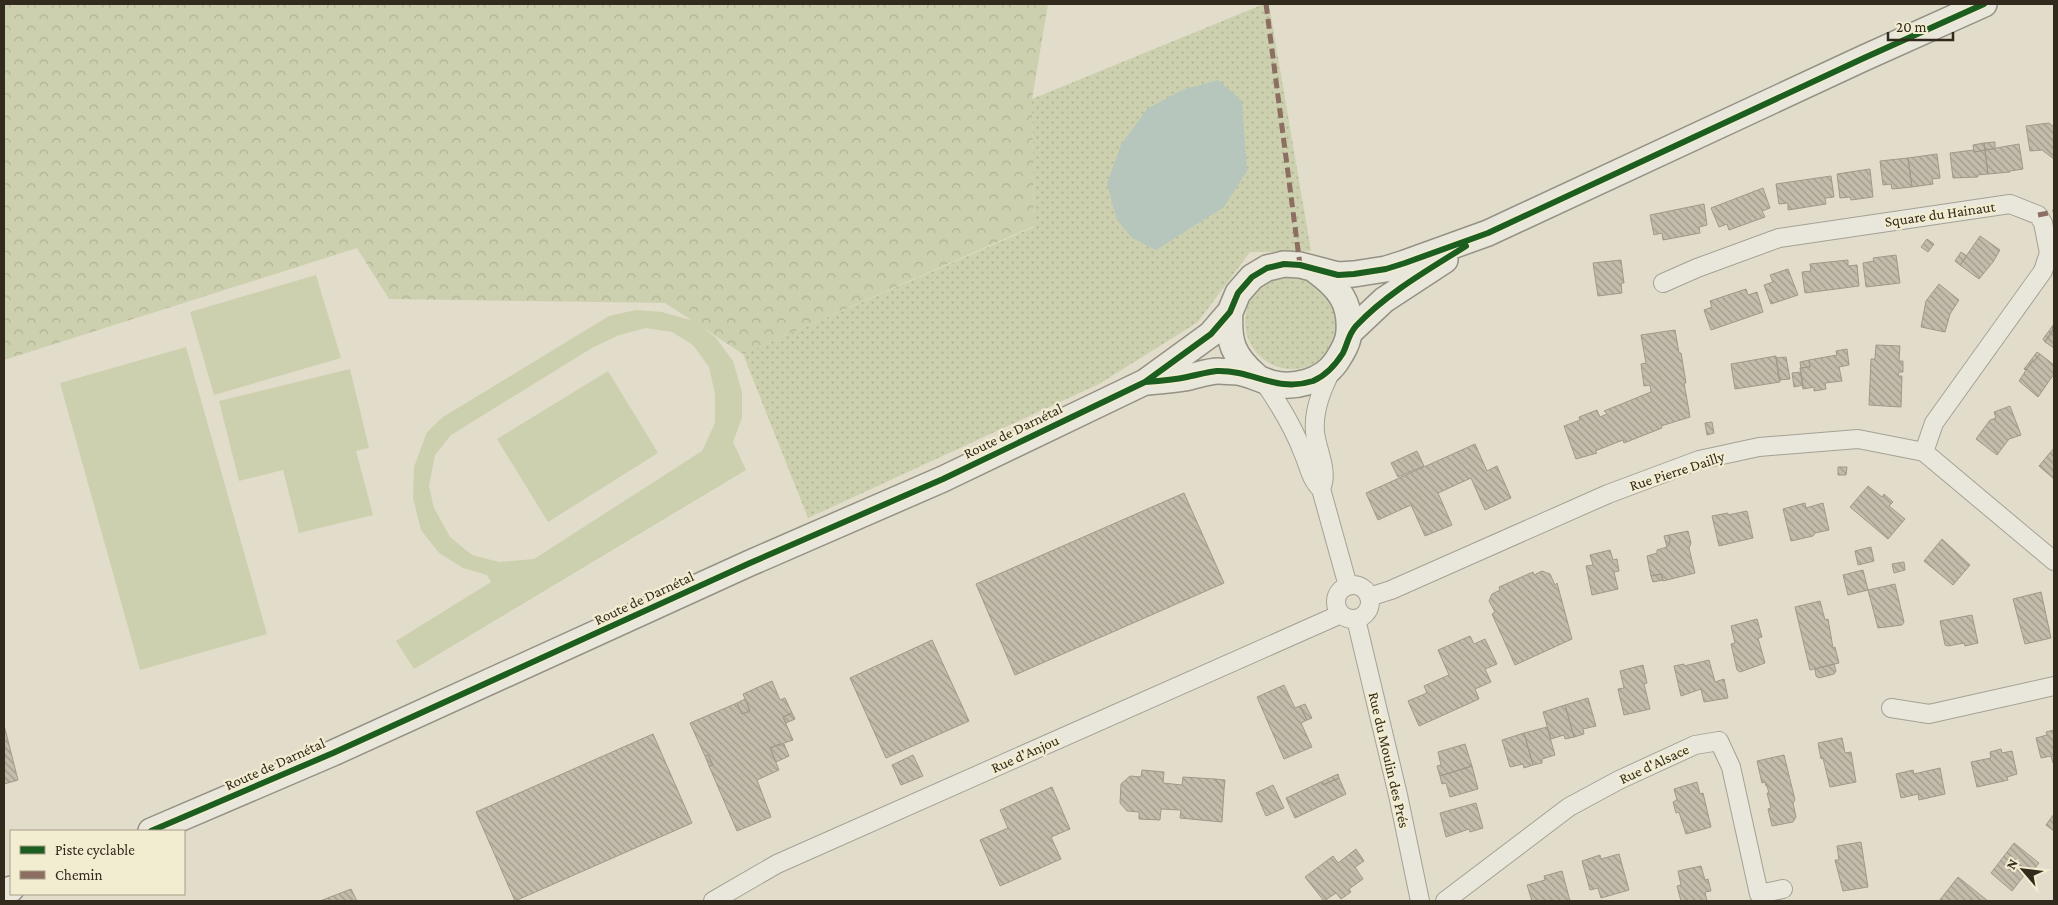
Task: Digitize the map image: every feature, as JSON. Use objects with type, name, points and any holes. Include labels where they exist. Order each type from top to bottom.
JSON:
[{"type":"main road","points":[[1145,382],[1211,334],[1230,312],[1238,293],[1252,277],[1267,268],[1284,264],[1300,265],[1316,271],[1338,275],[1386,269],[1488,233],[1856,61],[1984,4]]},
{"type":"main road","points":[[1349,333],[1366,315],[1397,291],[1488,233]]},
{"type":"main road","points":[[1145,382],[1185,378],[1217,371],[1239,372],[1270,383],[1295,386],[1315,380],[1333,367],[1343,352],[1349,333],[1349,316],[1345,302],[1333,283],[1316,271]]},
{"type":"main road","points":[[1230,312],[1229,331],[1233,349],[1242,364],[1259,378]]},
{"type":"main road","name":"Route de Darnétal","points":[[153,830],[333,753],[750,563],[943,479],[1145,382]]},
{"type":"street","name":"Square du Hainaut","points":[[1664,283],[1697,268],[1779,238],[2010,204],[2038,215],[2043,222],[2049,253],[2043,271],[1934,423],[1924,452]]},
{"type":"street","points":[[1321,490],[1325,480],[1315,430],[1317,406],[1324,384],[1333,367]]},
{"type":"street","points":[[1259,378],[1276,399],[1304,455],[1315,484],[1321,490],[1348,586]]},
{"type":"street","name":"Rue Pierre Dailly","points":[[1370,597],[1391,590],[1608,494],[1699,460],[1759,447],[1858,439],[1924,452],[2054,561]]},
{"type":"street","points":[[1348,586],[1360,587],[1370,597],[1368,611],[1364,615],[1348,616],[1337,608],[1337,597],[1348,586]]},
{"type":"street","name":"Rue d'Anjou","points":[[713,901],[777,864],[1348,616]]},
{"type":"street","name":"Rue du Moulin des Prés","points":[[1348,616],[1398,795],[1420,901]]},
{"type":"street","points":[[1891,708],[1929,714],[2054,686]]},
{"type":"street","name":"Rue d'Alsace","points":[[1445,901],[1568,808],[1619,780],[1695,745],[1719,741],[1731,767],[1759,894],[1783,889]]},
{"type":"green space","points":[[4,4],[1048,4],[1032,99],[1034,226],[743,354],[665,303],[389,299],[357,248],[4,360]]},
{"type":"green space","points":[[1264,4],[1269,4],[1311,251],[1250,252],[1198,322],[1099,384],[808,518],[743,354],[1034,227],[1032,99]]},
{"type":"green space","points":[[316,275],[341,358],[214,395],[190,312]]},
{"type":"green space","points":[[1292,275],[1310,279],[1325,289],[1335,304],[1339,322],[1335,340],[1325,355],[1310,365],[1292,369],[1274,365],[1259,355],[1249,340],[1245,322],[1249,304],[1259,289],[1274,279]]},
{"type":"green space","points":[[636,310],[662,312],[694,321],[716,338],[733,361],[742,392],[742,418],[733,442],[746,470],[414,669],[396,641],[491,582],[487,575],[463,568],[439,553],[421,530],[413,498],[414,467],[427,432],[443,417],[609,316]],"holes":[[[646,328],[672,332],[693,345],[709,367],[715,394],[715,423],[702,451],[534,559],[499,562],[472,555],[450,537],[434,508],[429,486],[435,455],[451,435],[592,348],[619,335]]]},
{"type":"green space","points":[[186,347],[267,634],[140,670],[60,383]]},
{"type":"green space","points":[[350,369],[369,448],[356,451],[373,515],[299,533],[283,470],[239,481],[219,401]]},
{"type":"green space","points":[[608,371],[658,453],[548,522],[497,439]]},
{"type":"shaded area","points":[[1218,80],[1242,101],[1247,171],[1224,207],[1156,250],[1132,238],[1117,220],[1107,184],[1121,145],[1147,109],[1182,90]]},
{"type":"building","points":[[2049,123],[2054,127],[2054,159],[2042,150],[2030,151],[2026,126]]},
{"type":"building","points":[[1995,142],[1995,149],[1985,150],[1984,143]]},
{"type":"building","points":[[1984,143],[1985,150],[1974,152],[1973,145]]},
{"type":"building","points":[[2019,144],[2023,169],[1988,174],[1985,150]]},
{"type":"building","points":[[1974,150],[1974,152],[1985,150],[1988,174],[1977,175],[1978,177],[1953,178],[1950,153]]},
{"type":"building","points":[[1937,154],[1940,178],[1932,179],[1933,184],[1912,187],[1908,158]]},
{"type":"building","points":[[1908,158],[1912,187],[1892,189],[1891,184],[1883,185],[1880,161]]},
{"type":"building","points":[[1870,169],[1873,197],[1851,200],[1850,197],[1840,198],[1837,174]]},
{"type":"building","points":[[1831,176],[1834,197],[1825,198],[1826,204],[1788,210],[1788,203],[1779,204],[1776,184]]},
{"type":"building","points":[[1763,188],[1770,208],[1762,211],[1765,217],[1729,230],[1727,224],[1719,227],[1711,208]]},
{"type":"building","points":[[1704,204],[1707,225],[1699,227],[1700,233],[1663,240],[1662,233],[1654,235],[1650,215]]},
{"type":"building","points":[[1980,236],[2000,250],[1979,279],[1960,265]]},
{"type":"building","points":[[1927,239],[1934,244],[1928,252],[1921,247]]},
{"type":"building","points":[[1961,252],[1967,256],[1960,265],[1955,261]]},
{"type":"building","points":[[1896,255],[1900,283],[1866,287],[1863,263],[1874,261],[1873,258]]},
{"type":"building","points":[[1621,260],[1624,283],[1621,283],[1622,293],[1598,296],[1593,263]]},
{"type":"building","points":[[1848,260],[1848,266],[1857,265],[1859,286],[1805,293],[1802,272],[1811,271],[1810,264]]},
{"type":"building","points":[[1788,269],[1798,295],[1771,304],[1764,285],[1773,282],[1770,275]]},
{"type":"building","points":[[1939,284],[1959,300],[1950,314],[1945,332],[1921,327],[1926,301]]},
{"type":"building","points":[[1746,289],[1748,295],[1757,292],[1763,312],[1711,330],[1704,310],[1712,307],[1710,301]]},
{"type":"building","points":[[2054,324],[2052,333],[2045,342],[2043,339]]},
{"type":"building","points":[[2054,327],[2054,348],[2045,342]]},
{"type":"building","points":[[1675,330],[1679,353],[1681,353],[1690,417],[1661,426],[1662,428],[1624,443],[1623,440],[1595,451],[1597,453],[1576,459],[1564,426],[1580,420],[1579,417],[1597,410],[1600,417],[1607,414],[1604,411],[1651,392],[1650,385],[1644,386],[1641,364],[1646,363],[1641,335]]},
{"type":"building","points":[[1876,345],[1900,346],[1899,361],[1903,361],[1903,372],[1899,372],[1898,376],[1902,376],[1901,407],[1869,405],[1871,359],[1875,359]]},
{"type":"building","points":[[1847,349],[1849,365],[1839,367],[1842,381],[1825,383],[1826,389],[1814,391],[1814,387],[1803,389],[1800,368],[1810,367],[1809,360],[1837,355],[1836,351]]},
{"type":"building","points":[[2037,352],[2040,354],[2025,370],[2024,369]]},
{"type":"building","points":[[2040,354],[2054,365],[2054,374],[2038,397],[2019,381],[2032,361],[2034,362]]},
{"type":"building","points":[[1776,356],[1780,382],[1735,389],[1731,364]]},
{"type":"building","points":[[1786,357],[1790,379],[1779,380],[1776,358]]},
{"type":"building","points":[[1809,360],[1810,367],[1801,368],[1800,362]]},
{"type":"building","points":[[1801,372],[1803,385],[1794,387],[1792,373]]},
{"type":"building","points":[[2010,406],[2021,435],[2009,439],[1997,455],[1976,439],[1990,420],[1996,418],[1994,412]]},
{"type":"building","points":[[1712,422],[1714,433],[1707,435],[1705,423]]},
{"type":"building","points":[[1475,444],[1487,471],[1497,466],[1511,498],[1485,510],[1471,478],[1438,493],[1452,525],[1425,536],[1411,505],[1378,520],[1366,493]]},
{"type":"building","points":[[2054,448],[2054,479],[2039,466]]},
{"type":"building","points":[[1417,451],[1424,466],[1398,477],[1391,463]]},
{"type":"building","points":[[1838,467],[1847,467],[1846,475],[1838,475]]},
{"type":"building","points":[[1868,486],[1882,497],[1884,494],[1893,502],[1889,506],[1905,519],[1888,539],[1850,507]]},
{"type":"building","points":[[1184,493],[1224,583],[1015,675],[976,584]]},
{"type":"building","points":[[1805,503],[1806,508],[1823,503],[1829,530],[1791,541],[1783,509]]},
{"type":"building","points":[[1747,511],[1753,538],[1719,546],[1712,516]]},
{"type":"building","points":[[1688,531],[1691,543],[1689,548],[1695,573],[1663,581],[1661,574],[1651,576],[1647,556],[1667,547],[1670,542],[1669,535]]},
{"type":"building","points":[[1669,535],[1670,542],[1667,547],[1664,536]]},
{"type":"building","points":[[1942,539],[1970,565],[1953,585],[1924,561]]},
{"type":"building","points":[[1871,547],[1874,561],[1858,565],[1855,551]]},
{"type":"building","points":[[1610,550],[1613,560],[1617,559],[1619,571],[1614,572],[1618,589],[1592,595],[1586,566],[1593,565],[1590,555]]},
{"type":"building","points":[[1904,562],[1905,570],[1894,573],[1892,564]]},
{"type":"building","points":[[1863,570],[1868,590],[1848,595],[1843,575]]},
{"type":"building","points":[[1542,571],[1550,574],[1555,585],[1557,583],[1572,639],[1515,665],[1492,614],[1495,612],[1489,601],[1492,594],[1500,590],[1499,587],[1533,572],[1534,575]]},
{"type":"building","points":[[1661,574],[1663,580],[1653,582],[1651,576]]},
{"type":"building","points":[[1895,584],[1904,622],[1902,625],[1878,628],[1868,590]]},
{"type":"building","points":[[2041,592],[2051,638],[2025,644],[2013,599]]},
{"type":"building","points":[[1820,601],[1825,620],[1828,619],[1833,648],[1835,647],[1839,663],[1810,670],[1795,607]]},
{"type":"building","points":[[1972,615],[1978,643],[1965,646],[1964,643],[1945,645],[1940,621]]},
{"type":"building","points":[[1757,619],[1762,637],[1758,638],[1765,663],[1740,672],[1737,670],[1731,644],[1735,643],[1731,626]]},
{"type":"building","points":[[1470,636],[1474,644],[1485,639],[1497,664],[1485,669],[1491,682],[1475,689],[1479,699],[1419,726],[1408,701],[1427,693],[1424,686],[1449,675],[1438,650]]},
{"type":"building","points":[[932,640],[969,721],[886,758],[850,678]]},
{"type":"building","points":[[1709,660],[1715,682],[1724,679],[1728,698],[1704,702],[1701,689],[1681,696],[1674,666],[1684,664],[1684,666]]},
{"type":"building","points":[[1834,664],[1836,671],[1834,674],[1819,678],[1816,676],[1815,669]]},
{"type":"building","points":[[1643,665],[1647,683],[1644,684],[1650,709],[1624,715],[1618,689],[1624,688],[1620,671]]},
{"type":"building","points":[[772,681],[780,700],[785,698],[792,713],[783,717],[793,740],[770,748],[779,770],[757,780],[771,817],[737,831],[709,766],[713,765],[708,755],[705,756],[690,723],[737,703],[742,714],[750,711],[743,694]]},
{"type":"building","points":[[1284,685],[1295,708],[1300,706],[1307,720],[1301,723],[1312,747],[1284,759],[1257,697]]},
{"type":"building","points":[[1588,698],[1596,726],[1583,729],[1584,734],[1574,737],[1565,705]]},
{"type":"building","points":[[745,699],[750,711],[742,714],[737,703]]},
{"type":"building","points":[[1305,704],[1312,718],[1307,720],[1300,706]]},
{"type":"building","points":[[1565,705],[1574,737],[1565,739],[1564,735],[1551,739],[1543,712]]},
{"type":"building","points":[[792,713],[795,719],[786,723],[783,717]]},
{"type":"building","points":[[4,725],[18,780],[4,784]]},
{"type":"building","points":[[1547,727],[1555,755],[1542,759],[1542,763],[1533,765],[1524,733]]},
{"type":"building","points":[[2054,730],[2053,763],[2051,756],[2041,758],[2036,738],[2047,735],[2046,732]]},
{"type":"building","points":[[1524,733],[1533,765],[1524,768],[1523,764],[1510,767],[1502,740]]},
{"type":"building","points":[[653,734],[692,823],[515,901],[476,812]]},
{"type":"building","points":[[1842,738],[1845,753],[1851,752],[1856,782],[1830,787],[1818,743]]},
{"type":"building","points":[[779,744],[780,746],[784,744],[789,756],[776,762],[770,748]]},
{"type":"building","points":[[1465,744],[1472,766],[1440,776],[1437,766],[1441,765],[1438,752]]},
{"type":"building","points":[[2001,749],[2002,753],[2012,751],[2017,774],[2007,777],[2008,780],[1977,787],[1971,762],[1991,758],[1990,752]]},
{"type":"building","points":[[708,755],[713,765],[709,766],[705,756]]},
{"type":"building","points":[[913,755],[923,776],[901,785],[892,765]]},
{"type":"building","points":[[1784,755],[1795,800],[1793,803],[1796,817],[1793,822],[1772,826],[1768,809],[1771,808],[1767,793],[1769,793],[1765,782],[1762,783],[1757,761]]},
{"type":"building","points":[[1472,766],[1478,789],[1450,797],[1446,783],[1442,784],[1440,776]]},
{"type":"building","points":[[1940,768],[1945,794],[1919,800],[1918,794],[1901,798],[1896,774],[1913,770],[1914,774]]},
{"type":"building","points":[[1142,770],[1164,772],[1163,783],[1182,785],[1183,777],[1215,779],[1224,790],[1222,822],[1180,818],[1181,810],[1161,809],[1160,820],[1139,819],[1139,812],[1127,811],[1120,803],[1121,784],[1130,776],[1141,777]]},
{"type":"building","points":[[1338,774],[1339,778],[1323,785],[1321,782]]},
{"type":"building","points":[[1339,778],[1346,794],[1295,818],[1286,798],[1321,782],[1323,785]]},
{"type":"building","points":[[1215,779],[1225,780],[1224,790]]},
{"type":"building","points":[[1697,782],[1700,794],[1703,793],[1711,827],[1686,834],[1679,812],[1676,813],[1673,802],[1677,800],[1674,789]]},
{"type":"building","points":[[1273,785],[1284,808],[1266,816],[1256,793]]},
{"type":"building","points":[[1052,787],[1070,829],[1051,837],[1061,859],[1000,886],[980,840],[1008,828],[1000,810]]},
{"type":"building","points":[[1476,803],[1483,828],[1470,832],[1469,829],[1446,837],[1440,813]]},
{"type":"building","points":[[2054,814],[2054,831],[2046,825]]},
{"type":"building","points":[[1861,842],[1868,887],[1843,891],[1835,860],[1839,860],[1837,846]]},
{"type":"building","points":[[2014,843],[2039,863],[2029,875],[2026,873],[2012,891],[1991,873]]},
{"type":"building","points":[[1356,849],[1364,861],[1355,867],[1363,879],[1349,889],[1351,892],[1341,899],[1336,893],[1324,901],[1305,877],[1333,856],[1338,863]]},
{"type":"building","points":[[1619,854],[1629,890],[1601,898],[1598,888],[1590,890],[1582,861],[1600,855],[1601,859]]},
{"type":"building","points":[[1701,866],[1705,880],[1708,879],[1711,891],[1705,892],[1707,901],[1681,901],[1677,886],[1681,885],[1678,871]]},
{"type":"building","points":[[1562,871],[1570,901],[1532,901],[1527,885],[1545,880],[1544,876]]},
{"type":"building","points":[[1958,877],[1988,901],[1939,901]]},
{"type":"building","points":[[351,889],[357,901],[320,901]]},
{"type":"marked path","points":[[1266,4],[1300,265]]},
{"type":"marked path","points":[[2038,215],[2054,212]]},
{"type":"cycle path","points":[[153,830],[333,753],[750,563],[943,479],[1145,382],[1211,334],[1230,312],[1238,293],[1252,277],[1267,268],[1284,264],[1300,265],[1338,275],[1386,269],[1488,233],[1984,4]]},
{"type":"cycle path","points":[[1145,382],[1176,379],[1217,371],[1242,374],[1276,383],[1300,384],[1313,381],[1326,373],[1337,361],[1343,353],[1353,329],[1368,314],[1408,283],[1466,246]]}]
